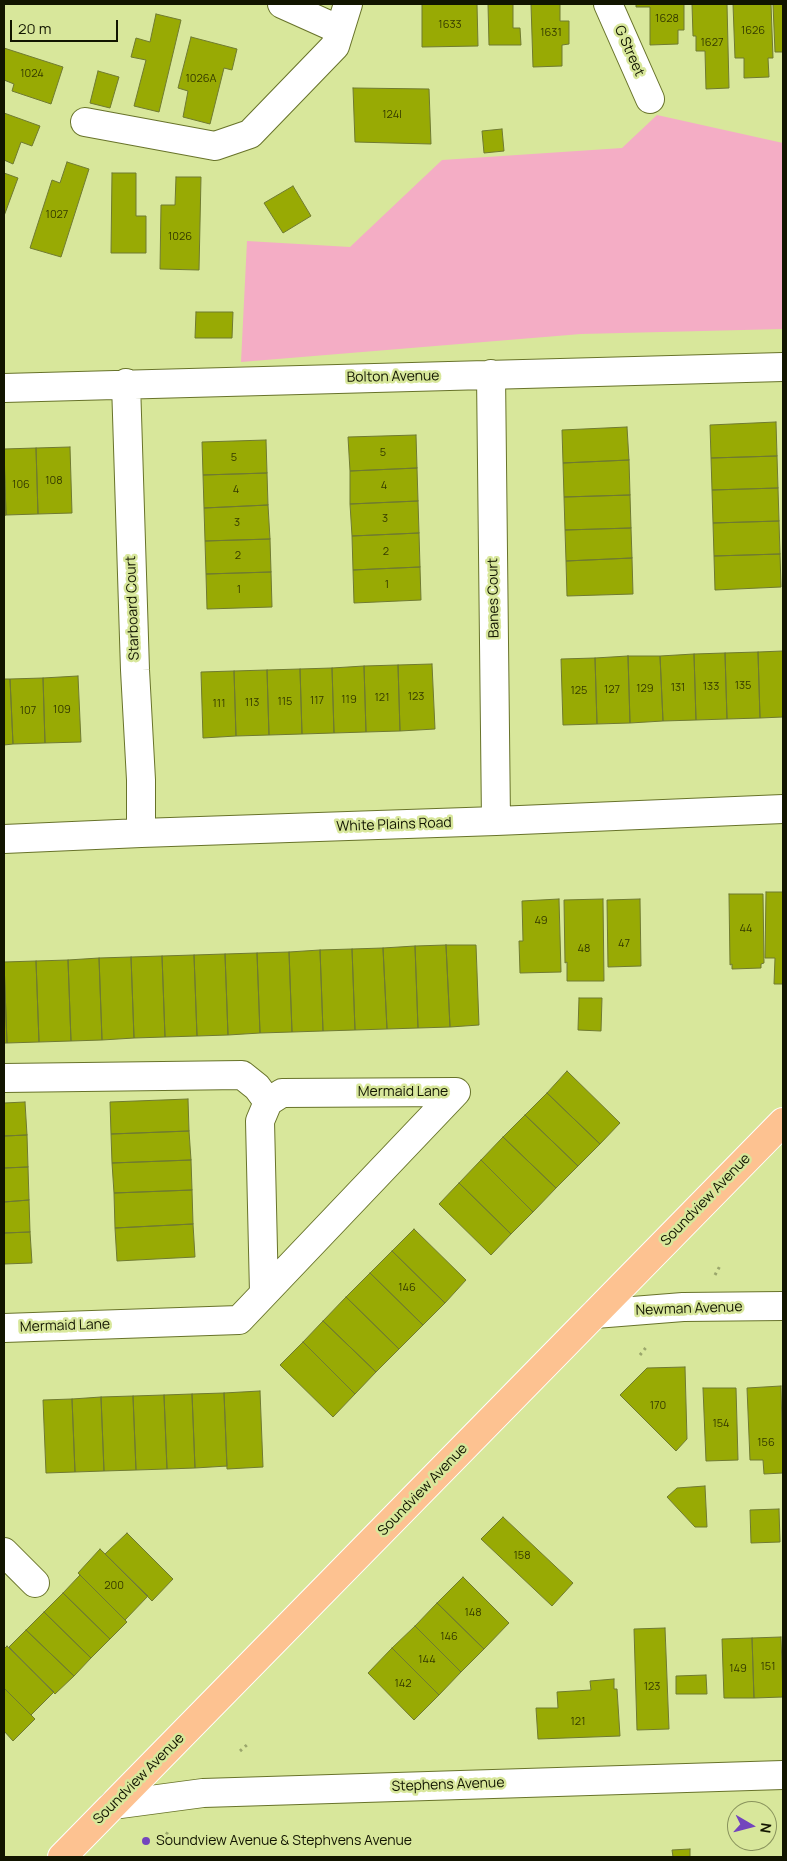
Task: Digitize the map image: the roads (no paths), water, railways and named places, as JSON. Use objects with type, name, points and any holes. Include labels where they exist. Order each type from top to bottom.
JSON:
[{"type":"main road","name":"Soundview Avenue","points":[[62,1857],[783,1122]]},
{"type":"street","points":[[282,4],[340,30]]},
{"type":"street","points":[[85,122],[215,146],[250,134],[335,46],[348,4]]},
{"type":"street","name":"G Street","points":[[608,4],[650,99]]},
{"type":"street","name":"Bolton Avenue","points":[[4,388],[126,383],[783,367]]},
{"type":"street","name":"Banes Court","points":[[491,374],[496,821]]},
{"type":"street","name":"Starboard Court","points":[[126,383],[135,670],[141,780],[141,833]]},
{"type":"street","name":"White Plains Road","points":[[4,839],[783,809]]},
{"type":"street","points":[[4,1078],[242,1075],[257,1086],[268,1102],[260,1121],[264,1293]]},
{"type":"street","name":"Mermaid Lane","points":[[4,1328],[239,1320],[456,1092],[282,1093],[268,1102]]},
{"type":"street","name":"Newman Avenue","points":[[595,1314],[683,1307],[783,1306]]},
{"type":"street","points":[[4,1552],[35,1583]]},
{"type":"street","name":"Stephens Avenue","points":[[113,1805],[202,1793],[783,1775]]},
{"type":"place","name":"Soundview Avenue & Stephvens Avenue","points":[[146,1841]]}]
